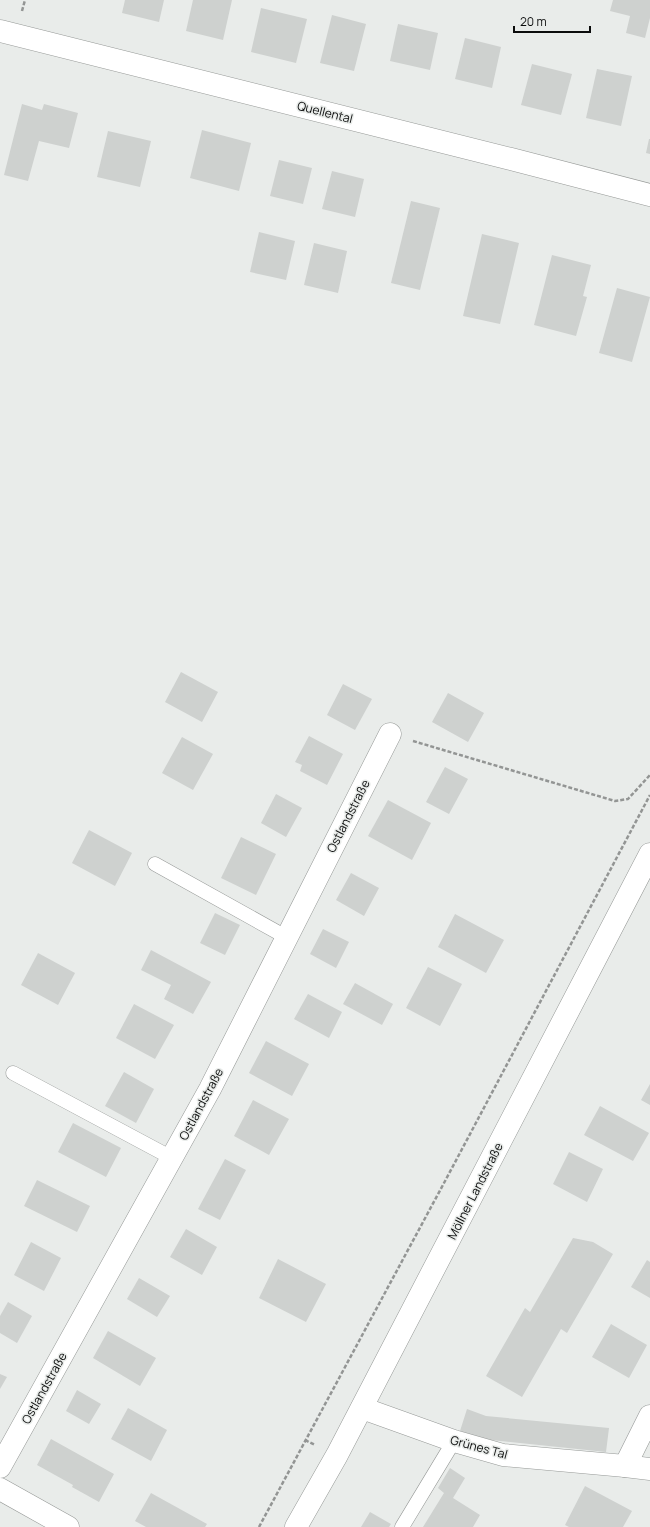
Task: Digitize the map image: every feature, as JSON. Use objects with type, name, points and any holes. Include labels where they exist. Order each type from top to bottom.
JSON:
[{"type":"street","name":"Quellental","points":[[0,30],[650,195]]},
{"type":"street","name":"Ostlandstraße","points":[[0,1467],[210,1088],[390,734]]},
{"type":"street","name":"Möllner Landstraße","points":[[296,1527],[362,1408],[650,854]]},
{"type":"street","name":"Grünes Tal","points":[[362,1408],[454,1441],[502,1455],[650,1469]]},
{"type":"street","points":[[625,1466],[650,1416]]},
{"type":"street","points":[[0,1489],[68,1527]]},
{"type":"lane","points":[[155,864],[286,938]]},
{"type":"lane","points":[[13,1073],[172,1158]]},
{"type":"lane","points":[[402,1527],[454,1441]]},
{"type":"path","points":[[390,734],[616,800],[628,799],[650,775]]},
{"type":"path","points":[[259,1527],[650,795]]},
{"type":"building","points":[[125,0],[164,0],[159,22],[122,13]]},
{"type":"building","points":[[193,0],[232,0],[223,40],[186,31]]},
{"type":"building","points":[[613,0],[650,0],[650,18],[645,38],[626,33],[630,16],[610,11]]},
{"type":"building","points":[[261,8],[307,19],[296,63],[251,52]]},
{"type":"building","points":[[332,15],[366,24],[354,71],[320,63]]},
{"type":"building","points":[[398,24],[438,33],[430,70],[390,61]]},
{"type":"building","points":[[465,38],[501,47],[492,88],[455,79]]},
{"type":"building","points":[[532,64],[572,74],[561,115],[521,105]]},
{"type":"building","points":[[597,69],[632,76],[621,126],[586,118]]},
{"type":"building","points":[[22,104],[42,110],[44,104],[78,113],[69,148],[39,141],[28,181],[4,175]]},
{"type":"building","points":[[202,130],[251,143],[239,191],[190,178]]},
{"type":"building","points":[[108,131],[151,141],[140,187],[97,177]]},
{"type":"building","points":[[650,139],[650,154],[646,153]]},
{"type":"building","points":[[279,160],[312,168],[303,204],[270,196]]},
{"type":"building","points":[[332,171],[364,179],[355,217],[322,209]]},
{"type":"building","points":[[411,201],[440,208],[420,290],[391,283]]},
{"type":"building","points":[[259,232],[295,241],[286,280],[250,272]]},
{"type":"building","points":[[482,234],[519,243],[500,324],[463,316]]},
{"type":"building","points":[[314,243],[347,251],[338,293],[304,285]]},
{"type":"building","points":[[552,255],[591,265],[583,296],[587,297],[576,336],[534,325]]},
{"type":"building","points":[[617,288],[650,297],[632,362],[599,353]]},
{"type":"building","points":[[181,672],[218,692],[202,722],[165,702]]},
{"type":"building","points":[[343,684],[372,699],[355,730],[327,715]]},
{"type":"building","points":[[448,693],[484,713],[468,742],[432,722]]},
{"type":"building","points":[[309,736],[343,754],[327,785],[300,771],[302,765],[295,762]]},
{"type":"building","points":[[182,737],[213,754],[193,790],[162,773]]},
{"type":"building","points":[[445,767],[468,779],[449,814],[426,802]]},
{"type":"building","points":[[276,794],[302,808],[286,837],[261,823]]},
{"type":"building","points":[[388,800],[431,823],[412,860],[368,836]]},
{"type":"building","points":[[89,830],[132,853],[115,886],[72,863]]},
{"type":"building","points":[[241,837],[276,854],[256,895],[221,878]]},
{"type":"building","points":[[351,873],[379,888],[364,916],[336,900]]},
{"type":"building","points":[[215,913],[240,925],[225,955],[200,943]]},
{"type":"building","points":[[455,914],[504,940],[486,973],[438,947]]},
{"type":"building","points":[[323,929],[349,942],[336,968],[310,954]]},
{"type":"building","points":[[151,950],[211,982],[193,1014],[164,999],[171,985],[141,970]]},
{"type":"building","points":[[38,953],[75,973],[58,1005],[21,985]]},
{"type":"building","points":[[428,967],[462,984],[440,1026],[406,1008]]},
{"type":"building","points":[[355,983],[393,1004],[382,1025],[343,1004]]},
{"type":"building","points":[[308,994],[342,1012],[329,1038],[294,1019]]},
{"type":"building","points":[[134,1004],[174,1025],[155,1059],[116,1038]]},
{"type":"building","points":[[266,1041],[309,1064],[292,1096],[249,1073]]},
{"type":"building","points":[[124,1072],[154,1089],[136,1123],[105,1106]]},
{"type":"building","points":[[650,1084],[650,1105],[641,1100]]},
{"type":"building","points":[[253,1100],[289,1119],[269,1155],[234,1136]]},
{"type":"building","points":[[600,1106],[649,1133],[633,1161],[584,1135]]},
{"type":"building","points":[[73,1123],[121,1148],[106,1177],[58,1152]]},
{"type":"building","points":[[569,1152],[603,1169],[587,1202],[553,1184]]},
{"type":"building","points":[[225,1159],[246,1170],[220,1220],[198,1209]]},
{"type":"building","points":[[37,1180],[90,1206],[77,1232],[24,1206]]},
{"type":"building","points":[[186,1229],[217,1247],[202,1275],[170,1257]]},
{"type":"building","points":[[573,1238],[593,1242],[613,1254],[567,1333],[561,1329],[522,1397],[486,1376],[525,1308],[530,1312]]},
{"type":"building","points":[[31,1242],[61,1258],[44,1291],[14,1275]]},
{"type":"building","points":[[278,1259],[326,1284],[306,1322],[259,1298]]},
{"type":"building","points":[[647,1260],[650,1262],[650,1298],[631,1287]]},
{"type":"building","points":[[139,1278],[170,1296],[157,1317],[127,1299]]},
{"type":"building","points":[[8,1302],[32,1316],[17,1343],[0,1333],[0,1316]]},
{"type":"building","points":[[611,1324],[647,1345],[629,1378],[592,1357]]},
{"type":"building","points":[[108,1331],[156,1358],[140,1386],[93,1358]]},
{"type":"building","points":[[0,1374],[7,1377],[0,1389]]},
{"type":"building","points":[[77,1390],[101,1404],[89,1424],[66,1411]]},
{"type":"building","points":[[128,1408],[167,1430],[151,1461],[111,1439]]},
{"type":"building","points":[[467,1409],[486,1416],[609,1428],[606,1452],[491,1440],[478,1437],[460,1431]]},
{"type":"building","points":[[51,1439],[114,1474],[99,1502],[72,1487],[73,1485],[37,1465]]},
{"type":"building","points":[[450,1468],[465,1478],[453,1498],[480,1515],[473,1527],[423,1527],[444,1493],[438,1488]]},
{"type":"building","points":[[585,1486],[632,1511],[623,1527],[569,1527],[565,1525]]},
{"type":"building","points":[[151,1493],[207,1524],[205,1527],[146,1527],[135,1521]]},
{"type":"building","points":[[370,1512],[391,1524],[389,1527],[361,1527]]}]
